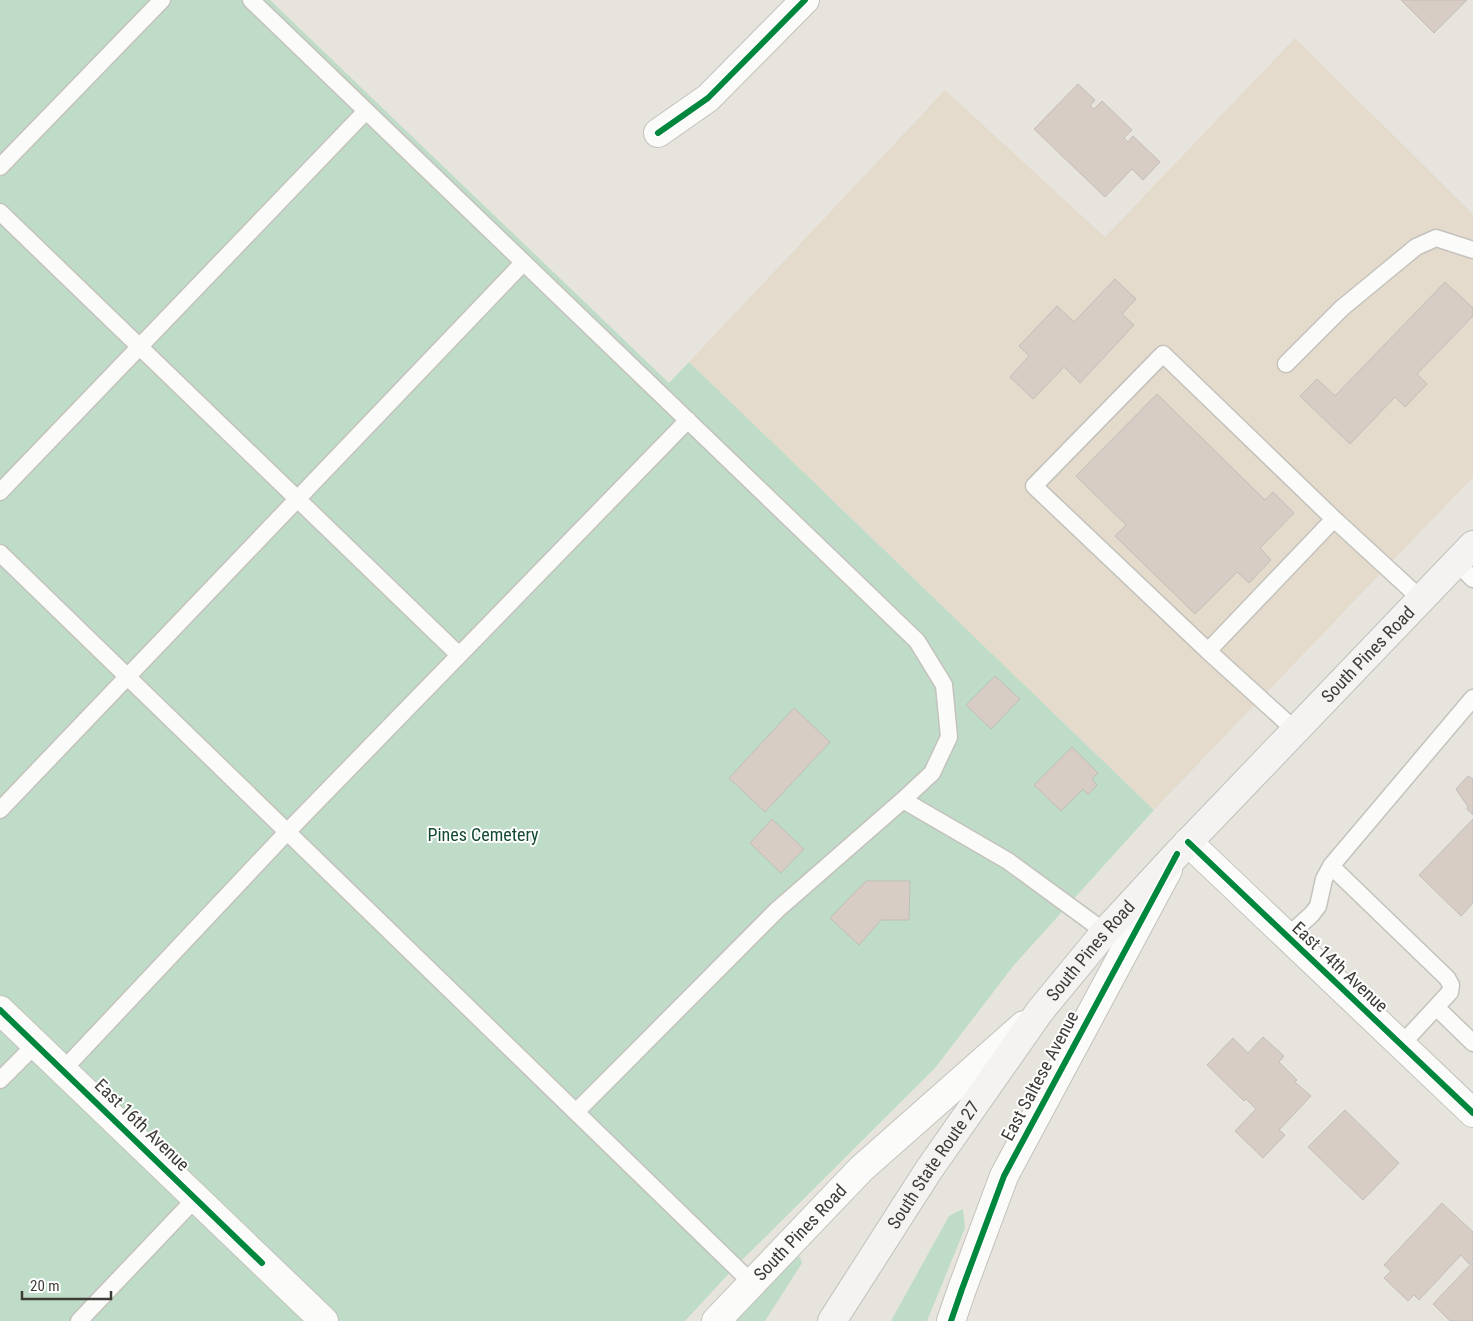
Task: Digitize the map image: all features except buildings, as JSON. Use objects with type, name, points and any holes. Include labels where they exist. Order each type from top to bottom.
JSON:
[{"type":"main road","name":"South Pines Road","points":[[1040,1010],[1105,932],[1182,848],[1421,599],[1467,562]]},
{"type":"main road","name":"South State Route 27","points":[[832,1321],[928,1171],[1040,1010]]},
{"type":"street","points":[[658,133],[708,98],[805,0]]},
{"type":"street","name":"East 14th Avenue","points":[[1182,848],[1287,937],[1473,1113]]},
{"type":"street","name":"East Saltese Avenue","points":[[951,1321],[1004,1176],[1182,848]]},
{"type":"street","name":"East 16th Avenue","points":[[0,1010],[324,1321]]},
{"type":"street","name":"South Pines Road","points":[[716,1321],[861,1169],[1040,1010]]},
{"type":"lane","points":[[0,168],[162,0]]},
{"type":"lane","points":[[251,0],[917,641],[944,685],[949,737],[932,773],[777,910],[578,1111]]},
{"type":"lane","points":[[0,492],[366,111]]},
{"type":"lane","points":[[0,212],[459,655]]},
{"type":"lane","points":[[1286,364],[1342,308],[1416,247],[1436,238],[1473,250]]},
{"type":"lane","points":[[0,810],[523,263]]},
{"type":"lane","points":[[1295,730],[1208,651],[1034,486],[1162,354],[1334,519],[1421,599]]},
{"type":"lane","points":[[63,1070],[289,830],[688,420]]},
{"type":"lane","points":[[1208,651],[1334,519]]},
{"type":"lane","points":[[0,553],[289,830],[752,1283]]},
{"type":"lane","points":[[1287,937],[1318,906],[1324,879],[1331,866],[1473,698]]},
{"type":"lane","points":[[903,800],[1008,862],[1105,932]]},
{"type":"lane","points":[[1331,866],[1447,978],[1451,985],[1450,992],[1401,1045]]},
{"type":"lane","points":[[1436,1007],[1473,1043]]},
{"type":"lane","points":[[0,1080],[36,1044]]},
{"type":"lane","points":[[79,1321],[196,1198]]},
{"type":"shaded area","points":[[1295,38],[1473,214],[1473,477],[1154,810],[689,362],[945,90],[1105,237]]},
{"type":"green space","name":"Pines Cemetery","points":[[0,0],[270,0],[669,383],[689,362],[1154,810],[1014,965],[935,1068],[734,1268],[685,1321],[0,1321]]},
{"type":"green space","points":[[963,1209],[965,1228],[927,1321],[891,1321],[949,1216]]},
{"type":"green space","points":[[793,1257],[800,1257],[802,1263],[765,1321],[731,1321]]},
{"type":"cycle path","points":[[658,133],[708,98],[805,0]]},
{"type":"cycle path","points":[[1188,842],[1473,1113]]},
{"type":"cycle path","points":[[951,1321],[1004,1176],[1177,854]]},
{"type":"cycle path","points":[[0,1010],[262,1263]]}]
